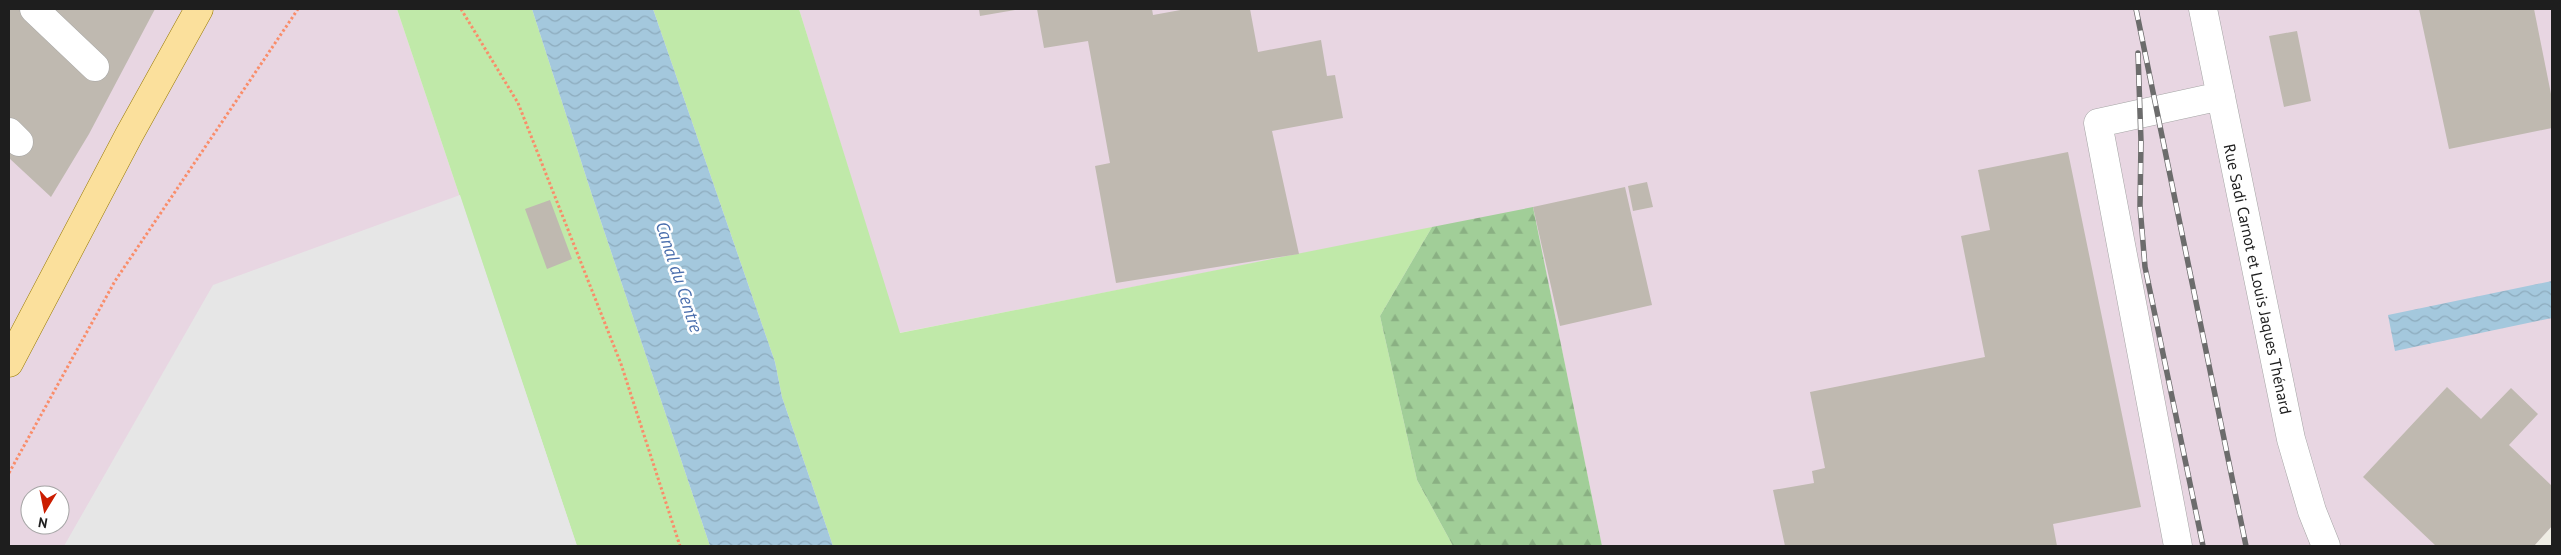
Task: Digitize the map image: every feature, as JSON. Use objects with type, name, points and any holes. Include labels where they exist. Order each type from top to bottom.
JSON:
[{"type":"main road","points":[[9,363],[130,134],[199,9]]},
{"type":"street","points":[[34,9],[95,67]]},
{"type":"street","name":"Rue Sadi Carnot et Louis Jaques Thénard","points":[[2203,9],[2291,439],[2312,510],[2326,546]]},
{"type":"street","points":[[2178,546],[2098,123],[2221,96]]},
{"type":"path","points":[[9,473],[115,281],[298,9]]},
{"type":"path","points":[[461,9],[518,103],[620,364],[680,546]]},
{"type":"shaded area","points":[[9,9],[397,9],[577,546],[9,546]]},
{"type":"shaded area","points":[[799,9],[2552,9],[2552,526],[2534,546],[1602,546],[1533,208],[899,333]]},
{"type":"shaded area","points":[[460,195],[577,546],[64,546],[213,285]]},
{"type":"green space","points":[[397,9],[532,9],[591,192],[710,546],[577,546]]},
{"type":"green space","points":[[653,9],[799,9],[900,333],[1432,227],[1380,316],[1417,480],[1453,546],[833,546],[782,397],[775,362]]},
{"type":"green space","points":[[1533,207],[1602,546],[1453,546],[1417,480],[1380,316],[1432,227]]},
{"type":"water","name":"Canal du Centre","points":[[532,9],[653,9],[775,362],[782,397],[833,546],[710,546],[591,192]]},
{"type":"water","points":[[2552,281],[2552,318],[2395,351],[2388,315]]},
{"type":"building","points":[[9,9],[155,9],[89,134],[51,197],[9,158]]},
{"type":"building","points":[[979,9],[1015,9],[1015,10],[980,16]]},
{"type":"building","points":[[1037,9],[1152,9],[1153,15],[1186,9],[1250,9],[1258,52],[1321,40],[1327,76],[1335,75],[1343,118],[1272,131],[1299,254],[1116,283],[1095,166],[1110,163],[1088,41],[1044,48]]},
{"type":"building","points":[[2419,9],[2534,9],[2552,99],[2552,128],[2449,149]]},
{"type":"building","points":[[2297,31],[2311,101],[2284,107],[2269,36]]},
{"type":"building","points":[[2068,152],[2141,507],[2053,524],[2057,546],[1785,546],[1773,490],[1814,483],[1812,471],[1825,468],[1810,392],[1985,357],[1961,236],[1990,230],[1978,170]]},
{"type":"building","points":[[1647,182],[1653,207],[1633,211],[1628,186]]},
{"type":"building","points":[[1625,187],[1652,305],[1560,326],[1533,207]]},
{"type":"building","points":[[550,200],[572,259],[547,269],[525,209]]},
{"type":"building","points":[[2447,387],[2481,419],[2511,388],[2538,414],[2509,445],[2552,486],[2552,526],[2534,546],[2436,546],[2363,477]]},
{"type":"railway","points":[[2136,9],[2246,546]]},
{"type":"railway","points":[[2138,53],[2141,142],[2140,206],[2145,267],[2203,546]]}]
